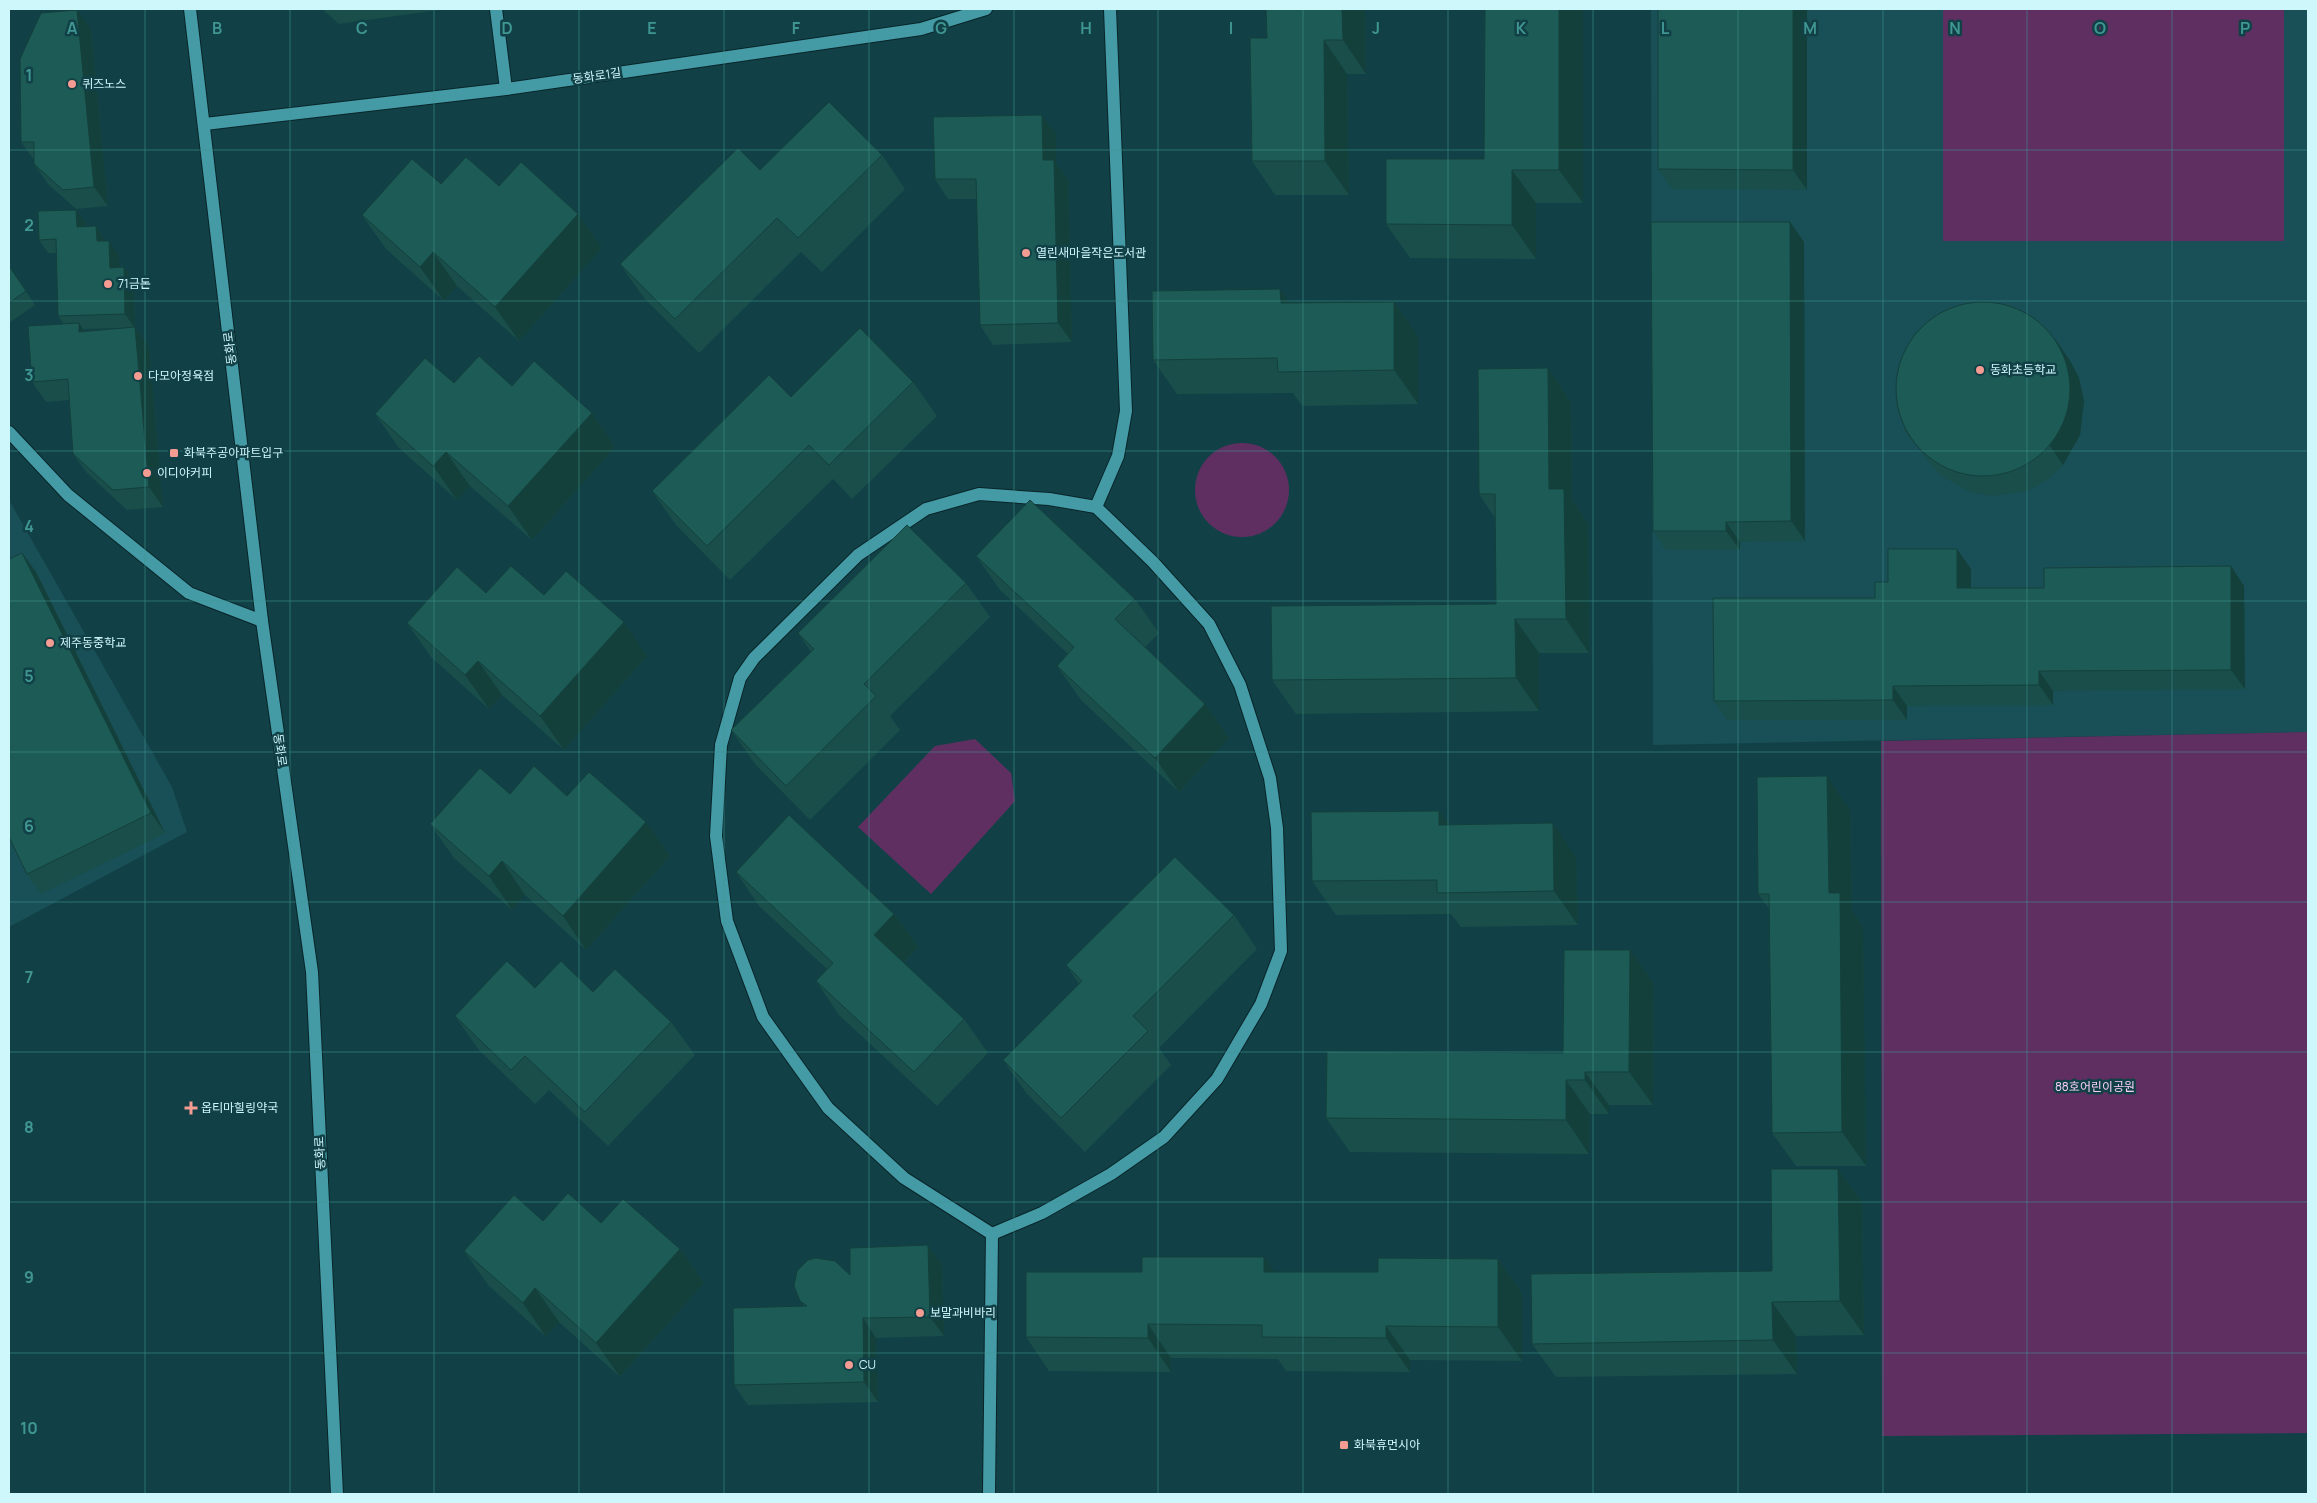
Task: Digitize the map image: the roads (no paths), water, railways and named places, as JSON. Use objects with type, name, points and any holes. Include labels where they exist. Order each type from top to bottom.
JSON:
[{"type":"street","name":"동화로","points":[[190,9],[262,621],[312,972],[337,1494]]},
{"type":"street","points":[[496,9],[506,89]]},
{"type":"street","name":"동화로1길","points":[[204,124],[506,89],[921,28],[986,9]]},
{"type":"street","points":[[1096,507],[1118,456],[1126,411],[1110,9]]},
{"type":"street","points":[[9,432],[68,495],[189,593],[262,621]]},
{"type":"street","points":[[978,494],[1049,499],[1096,507],[1153,562],[1209,624],[1240,685],[1270,778],[1277,828],[1282,951],[1260,1004],[1217,1079],[1164,1137],[1094,1184],[1042,1213],[992,1234],[904,1178],[828,1108],[763,1017],[727,921],[716,836],[720,745],[740,678],[754,658],[858,555],[926,509],[978,494]]},
{"type":"street","points":[[989,1494],[992,1234]]},
{"type":"place","name":"퀴즈노스","points":[[72,84]]},
{"type":"place","name":"열린새마을작은도서관","points":[[1026,253]]},
{"type":"place","name":"71금돈","points":[[108,284]]},
{"type":"place","name":"동화초등학교","points":[[1980,370]]},
{"type":"place","name":"다모아정육점","points":[[138,376]]},
{"type":"place","name":"화북주공아파트입구","points":[[174,453]]},
{"type":"place","name":"이디야커피","points":[[147,473]]},
{"type":"place","name":"제주동중학교","points":[[50,643]]},
{"type":"place","name":"옵티마힐링약국","points":[[191,1108]]},
{"type":"place","name":"보말과비바리","points":[[920,1313]]},
{"type":"place","name":"CU","points":[[849,1365]]},
{"type":"place","name":"화북휴먼시아","points":[[1344,1445]]},
{"type":"park label","name":"88호어린이공원","points":[[2095,1087]]}]
